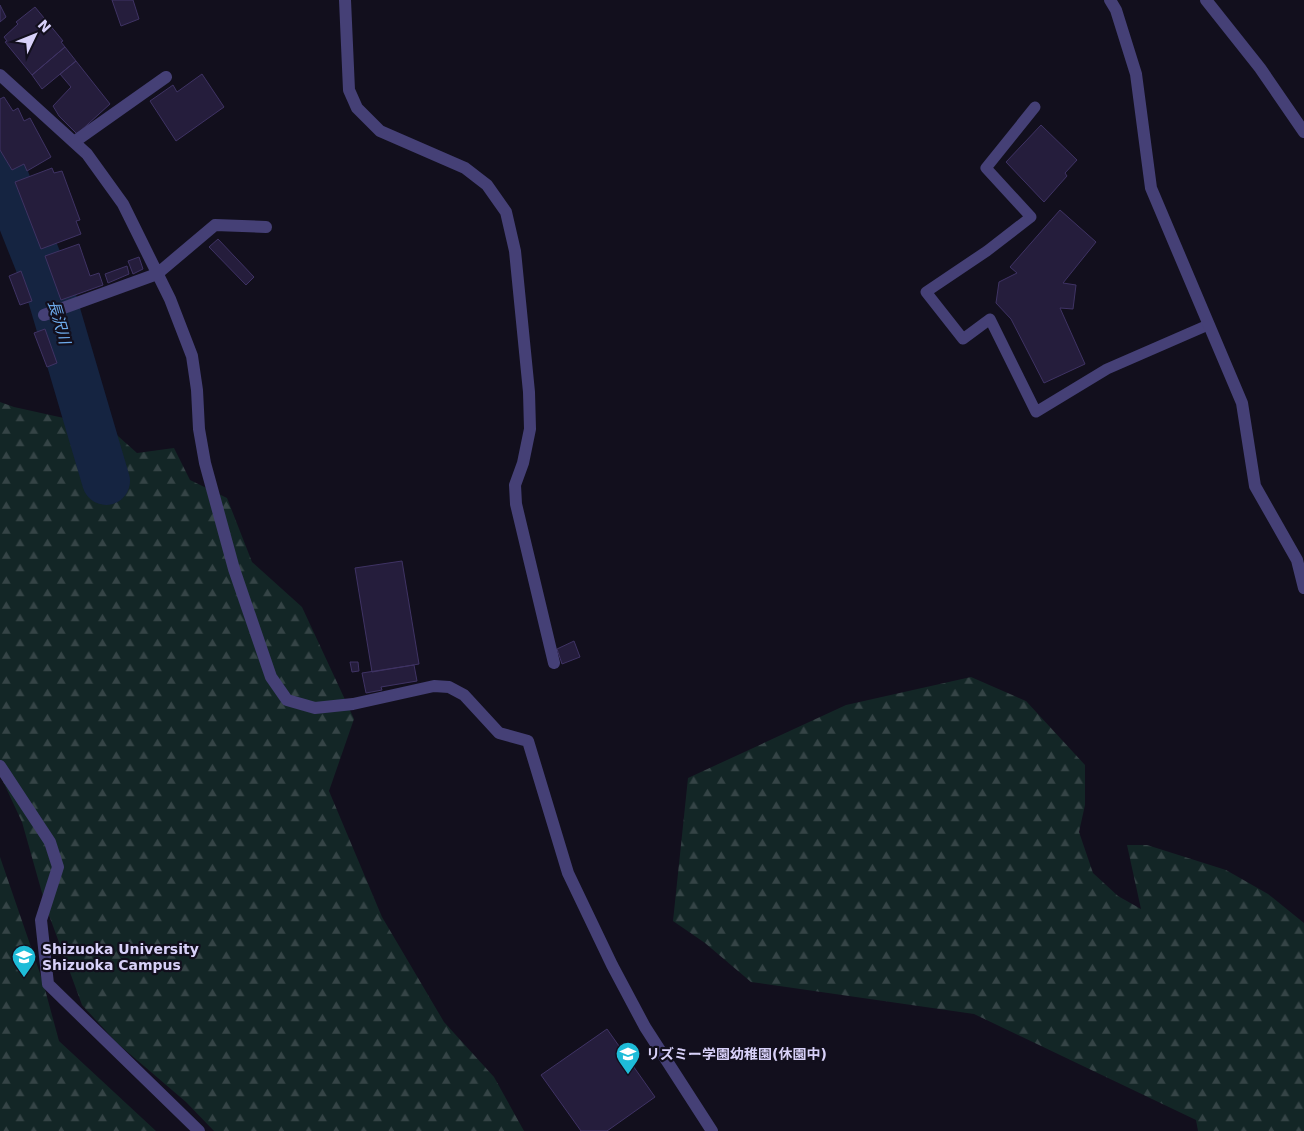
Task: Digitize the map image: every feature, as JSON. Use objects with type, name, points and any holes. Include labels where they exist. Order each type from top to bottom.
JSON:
[{"type":"street","points":[[345,0],[349,90],[357,108],[380,131],[465,168],[487,185],[506,212],[515,251],[529,392],[530,429],[523,464],[515,485],[516,504],[554,663]]},
{"type":"street","points":[[1110,0],[1116,10],[1136,74],[1151,188],[1242,404],[1255,486],[1297,560],[1304,588]]},
{"type":"street","points":[[1206,0],[1260,68],[1304,132]]},
{"type":"street","points":[[0,75],[87,154],[123,204],[170,299],[192,356],[197,390],[198,429],[234,569],[272,677],[287,700],[315,708],[353,704],[434,686],[449,687],[464,695],[499,733],[528,741],[568,873],[600,940],[646,1027],[712,1131]]},
{"type":"street","points":[[74,142],[166,77]]},
{"type":"street","points":[[44,315],[157,274],[215,225],[266,227]]},
{"type":"street","points":[[0,766],[50,842],[58,867],[42,920],[48,984],[199,1131]]},
{"type":"lane","points":[[1035,106],[986,168],[1031,216],[988,251],[926,292],[962,339],[990,319],[1036,412],[1107,369],[1208,325]]},
{"type":"green space","points":[[0,402],[14,407],[109,428],[137,453],[174,448],[190,480],[227,498],[252,562],[302,607],[354,719],[329,791],[382,917],[444,1022],[494,1077],[524,1131],[214,1131],[186,1102],[117,1043],[82,1005],[46,907],[22,822],[0,775]]},
{"type":"green space","points":[[971,677],[1026,701],[1085,765],[1085,805],[1079,832],[1093,873],[1118,896],[1141,909],[1127,845],[1147,845],[1226,870],[1268,894],[1304,923],[1304,1131],[1198,1131],[1196,1120],[974,1014],[751,982],[705,943],[673,921],[688,778],[846,705]]},
{"type":"green space","name":"Shizuoka University Shizuoka Campus","points":[[0,857],[43,982],[59,1041],[156,1131],[0,1131]]},
{"type":"building","points":[[112,0],[133,0],[139,19],[121,26]]},
{"type":"building","points":[[0,5],[6,17],[0,22]]},
{"type":"building","points":[[35,7],[63,41],[61,42],[65,47],[32,75],[5,42],[7,41],[4,37],[18,24],[16,22]]},
{"type":"building","points":[[65,47],[76,61],[42,89],[32,75]]},
{"type":"building","points":[[76,61],[110,104],[77,134],[59,116],[53,106],[71,87],[60,74]]},
{"type":"building","points":[[202,74],[224,107],[176,141],[150,101],[173,85],[177,92]]},
{"type":"building","points":[[4,97],[13,111],[18,108],[24,121],[30,118],[51,157],[27,171],[24,164],[12,170],[0,150],[0,99]]},
{"type":"building","points":[[1041,125],[1077,160],[1065,173],[1067,176],[1044,202],[1006,162]]},
{"type":"building","points":[[52,168],[54,173],[62,171],[80,220],[76,221],[81,234],[41,249],[15,182]]},
{"type":"building","points":[[1060,210],[1096,242],[1063,283],[1076,285],[1073,309],[1060,308],[1085,364],[1044,383],[1011,319],[996,303],[999,282],[1017,273],[1010,267]]},
{"type":"building","points":[[218,239],[254,277],[246,285],[209,247]]},
{"type":"building","points":[[79,244],[90,276],[99,273],[103,285],[61,300],[45,256]]},
{"type":"building","points":[[139,257],[143,269],[133,274],[128,261]]},
{"type":"building","points":[[127,266],[129,274],[108,283],[105,274]]},
{"type":"building","points":[[21,271],[32,301],[20,305],[9,276]]},
{"type":"building","points":[[45,329],[57,363],[47,367],[34,333]]},
{"type":"building","points":[[402,561],[419,664],[372,672],[355,568]]},
{"type":"building","points":[[574,641],[580,657],[562,664],[557,649]]},
{"type":"building","points":[[350,662],[358,662],[359,671],[352,672]]},
{"type":"building","points":[[414,665],[417,681],[381,687],[382,690],[366,693],[362,673]]},
{"type":"building","points":[[607,1029],[655,1097],[607,1131],[581,1131],[541,1075]]},
{"type":"waterway","name":"長沢川","points":[[0,166],[50,291],[106,481]]},
{"type":"place","name":"Shizuoka University Shizuoka Campus","points":[[24,978]]},
{"type":"place","name":"リズミー学園幼稚園(休園中)","points":[[628,1075]]}]
